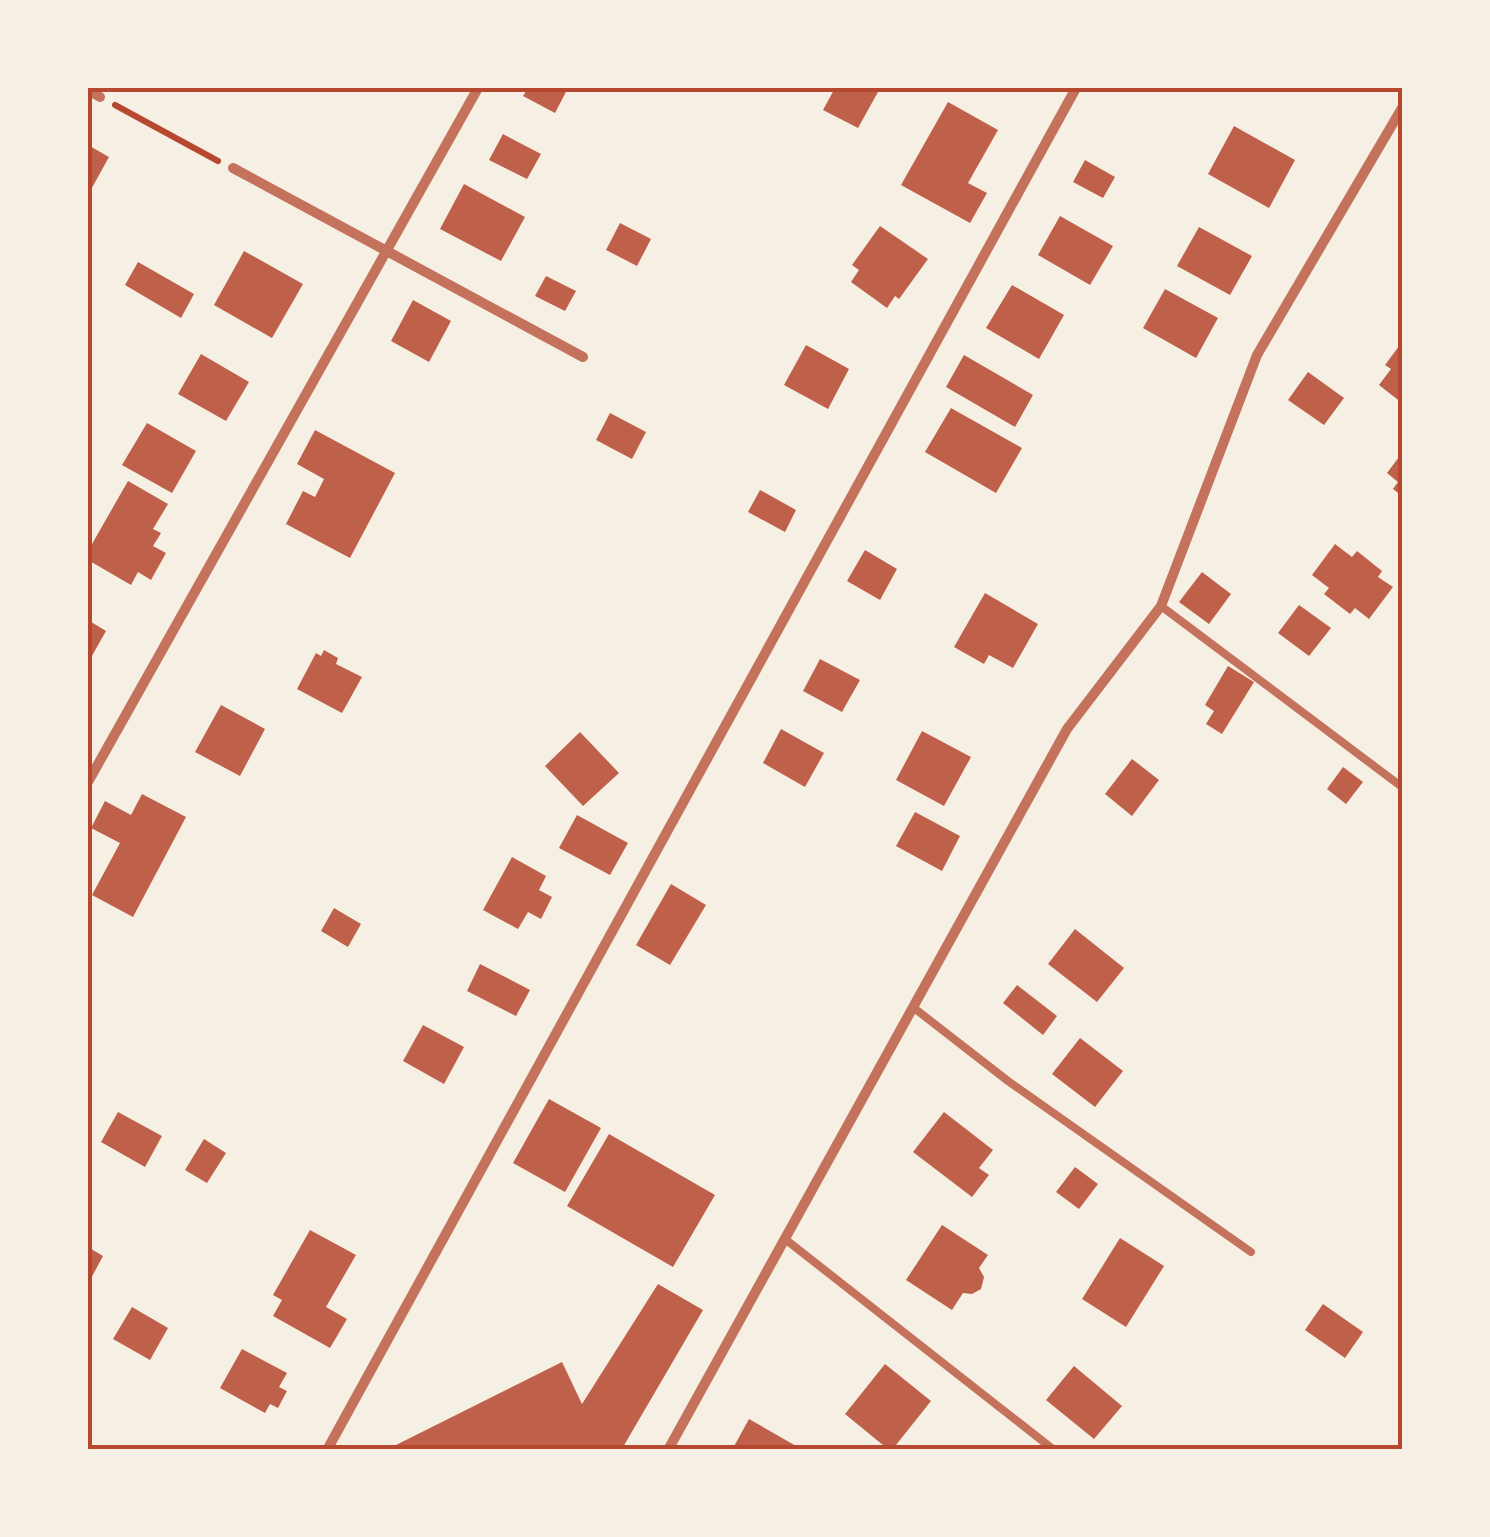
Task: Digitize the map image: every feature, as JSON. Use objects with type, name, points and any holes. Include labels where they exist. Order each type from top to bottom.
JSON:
[{"type":"street","points":[[88,782],[478,88]]},
{"type":"street","points":[[327,1450],[1076,88]]},
{"type":"street","points":[[88,90],[100,98]]},
{"type":"street","points":[[668,1450],[1067,729],[1162,606],[1256,355],[1402,108]]},
{"type":"street","points":[[232,168],[583,357]]},
{"type":"lane","points":[[1162,606],[1402,787]]},
{"type":"lane","points":[[914,1008],[1008,1081],[1251,1252]]},
{"type":"lane","points":[[785,1238],[1054,1450]]},
{"type":"path","points":[[100,98],[232,168]]},
{"type":"building","points":[[528,88],[568,88],[555,113],[523,96]]},
{"type":"building","points":[[835,88],[870,88],[878,92],[858,128],[823,110]]},
{"type":"building","points":[[948,102],[998,130],[968,183],[987,193],[970,223],[901,185]]},
{"type":"building","points":[[1234,126],[1295,160],[1269,208],[1208,174]]},
{"type":"building","points":[[503,134],[541,154],[527,179],[489,160]]},
{"type":"building","points":[[88,145],[109,157],[88,195]]},
{"type":"building","points":[[1085,160],[1115,177],[1103,198],[1073,182]]},
{"type":"building","points":[[464,184],[525,217],[501,261],[440,229]]},
{"type":"building","points":[[1060,216],[1113,246],[1090,285],[1038,255]]},
{"type":"building","points":[[620,223],[651,239],[637,266],[606,250]]},
{"type":"building","points":[[880,226],[928,259],[899,299],[895,296],[887,308],[851,282],[859,270],[852,265]]},
{"type":"building","points":[[1199,227],[1252,256],[1230,295],[1177,266]]},
{"type":"building","points":[[244,251],[303,284],[272,338],[214,305]]},
{"type":"building","points":[[138,262],[194,294],[181,318],[125,285]]},
{"type":"building","points":[[546,276],[576,291],[565,311],[535,296]]},
{"type":"building","points":[[1012,285],[1064,315],[1039,359],[986,328]]},
{"type":"building","points":[[1165,289],[1218,318],[1196,358],[1143,328]]},
{"type":"building","points":[[413,300],[451,321],[429,362],[391,341]]},
{"type":"building","points":[[1402,342],[1402,403],[1379,385],[1391,369],[1385,365]]},
{"type":"building","points":[[806,345],[849,369],[828,409],[784,385]]},
{"type":"building","points":[[201,354],[249,382],[226,421],[178,394]]},
{"type":"building","points":[[964,355],[1033,395],[1015,427],[946,387]]},
{"type":"building","points":[[1308,372],[1344,398],[1324,425],[1288,400]]},
{"type":"building","points":[[951,408],[1022,448],[996,493],[925,452]]},
{"type":"building","points":[[610,413],[646,432],[632,459],[596,440]]},
{"type":"building","points":[[147,423],[196,451],[172,493],[122,465]]},
{"type":"building","points":[[315,430],[395,473],[350,558],[286,524],[303,491],[315,497],[324,479],[297,464]]},
{"type":"building","points":[[1402,453],[1402,496],[1393,489],[1398,482],[1387,473]]},
{"type":"building","points":[[128,481],[168,504],[153,529],[161,533],[153,546],[166,553],[151,580],[138,572],[131,585],[88,560],[88,551]]},
{"type":"building","points":[[760,490],[796,510],[785,532],[748,512]]},
{"type":"building","points":[[1335,544],[1352,557],[1357,551],[1382,571],[1378,577],[1393,587],[1369,619],[1355,608],[1350,614],[1324,594],[1329,588],[1312,575]]},
{"type":"building","points":[[865,550],[897,569],[880,600],[847,581]]},
{"type":"building","points":[[1202,572],[1231,594],[1209,624],[1179,602]]},
{"type":"building","points":[[985,593],[1038,624],[1013,668],[989,655],[984,664],[954,647]]},
{"type":"building","points":[[1299,605],[1331,628],[1309,656],[1278,633]]},
{"type":"building","points":[[88,620],[106,631],[88,663]]},
{"type":"building","points":[[324,650],[338,658],[336,664],[362,677],[342,713],[297,689],[316,653],[321,656]]},
{"type":"building","points":[[820,659],[860,680],[842,712],[803,691]]},
{"type":"building","points":[[1228,666],[1254,682],[1222,734],[1206,724],[1214,711],[1205,705]]},
{"type":"building","points":[[221,705],[265,729],[240,776],[195,752]]},
{"type":"building","points":[[781,729],[824,753],[805,787],[763,763]]},
{"type":"building","points":[[922,731],[971,757],[944,806],[896,780]]},
{"type":"building","points":[[580,732],[619,773],[583,806],[545,766]]},
{"type":"building","points":[[1132,759],[1159,780],[1132,816],[1105,794]]},
{"type":"building","points":[[1343,767],[1363,782],[1346,804],[1327,789]]},
{"type":"building","points":[[142,794],[186,817],[133,917],[92,895],[120,843],[91,828],[105,801],[131,815]]},
{"type":"building","points":[[915,812],[960,836],[942,871],[896,846]]},
{"type":"building","points":[[577,815],[628,843],[610,875],[559,848]]},
{"type":"building","points":[[512,857],[546,876],[539,890],[552,897],[541,919],[528,912],[518,929],[483,910]]},
{"type":"building","points":[[671,884],[706,905],[670,965],[636,945]]},
{"type":"building","points":[[334,908],[361,924],[348,947],[321,931]]},
{"type":"building","points":[[1075,929],[1124,968],[1097,1002],[1048,964]]},
{"type":"building","points":[[480,964],[530,990],[516,1016],[467,991]]},
{"type":"building","points":[[1017,985],[1057,1016],[1043,1035],[1003,1003]]},
{"type":"building","points":[[423,1025],[464,1047],[444,1084],[403,1061]]},
{"type":"building","points":[[1080,1038],[1123,1071],[1095,1107],[1052,1074]]},
{"type":"building","points":[[549,1099],[601,1128],[565,1192],[513,1163]]},
{"type":"building","points":[[118,1112],[162,1136],[145,1167],[101,1142]]},
{"type":"building","points":[[944,1112],[993,1150],[979,1168],[989,1175],[972,1197],[913,1152]]},
{"type":"building","points":[[609,1134],[715,1195],[673,1267],[567,1206]]},
{"type":"building","points":[[204,1139],[226,1153],[207,1183],[185,1170]]},
{"type":"building","points":[[1075,1167],[1098,1184],[1079,1209],[1056,1192]]},
{"type":"building","points":[[942,1225],[988,1255],[979,1268],[984,1277],[981,1289],[963,1293],[952,1310],[906,1280]]},
{"type":"building","points":[[310,1230],[356,1255],[326,1307],[347,1319],[330,1348],[273,1316],[282,1300],[273,1295]]},
{"type":"building","points":[[1120,1238],[1164,1266],[1126,1327],[1082,1299]]},
{"type":"building","points":[[88,1247],[103,1256],[88,1284]]},
{"type":"building","points":[[658,1284],[703,1310],[623,1447],[386,1450],[562,1362],[582,1404]]},
{"type":"building","points":[[1323,1304],[1363,1332],[1345,1358],[1305,1330]]},
{"type":"building","points":[[132,1307],[168,1328],[150,1360],[113,1339]]},
{"type":"building","points":[[242,1349],[287,1373],[279,1387],[287,1391],[278,1408],[270,1404],[265,1413],[220,1388]]},
{"type":"building","points":[[885,1364],[931,1401],[892,1450],[845,1414]]},
{"type":"building","points":[[1074,1366],[1122,1406],[1094,1439],[1046,1400]]},
{"type":"building","points":[[749,1419],[803,1450],[732,1450]]}]
